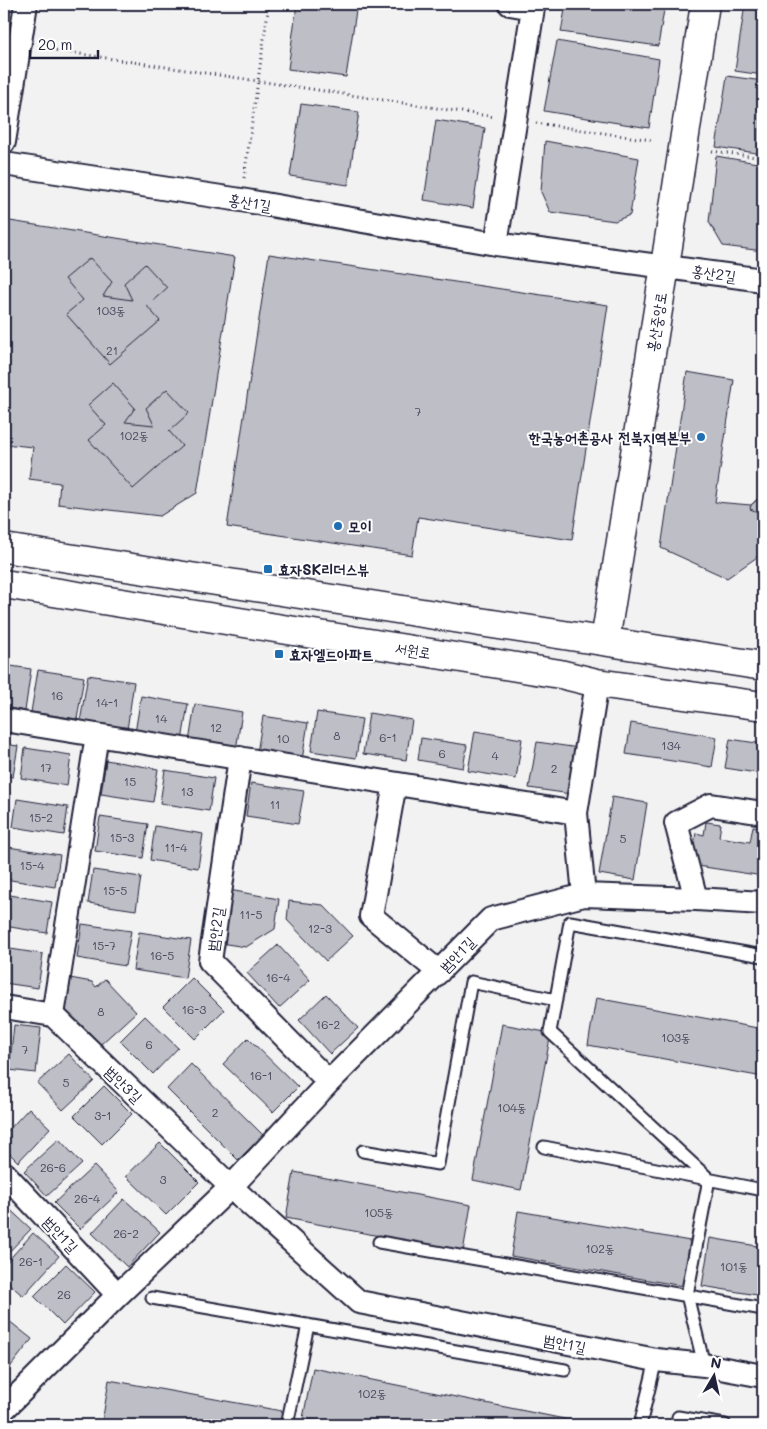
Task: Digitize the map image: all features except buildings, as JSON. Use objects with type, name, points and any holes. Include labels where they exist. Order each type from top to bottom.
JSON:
[{"type":"main road","name":"홍산중앙로","points":[[605,641],[666,266],[705,4]]},
{"type":"main road","points":[[4,548],[763,666]]},
{"type":"main road","name":"서원로","points":[[4,584],[560,674],[597,683],[763,706]]},
{"type":"street","points":[[4,142],[26,4]]},
{"type":"street","points":[[496,244],[533,8],[510,4]]},
{"type":"street","name":"홍산1길","points":[[4,164],[241,200],[496,244],[666,266]]},
{"type":"street","name":"홍산2길","points":[[666,266],[763,280]]},
{"type":"street","points":[[584,895],[576,813],[597,683]]},
{"type":"street","points":[[4,720],[576,813]]},
{"type":"street","points":[[4,1007],[53,1016],[97,735]]},
{"type":"street","name":"범안2길","points":[[240,758],[210,961],[329,1082]]},
{"type":"street","points":[[395,784],[371,916],[439,972]]},
{"type":"street","points":[[696,898],[676,823],[711,805],[763,813]]},
{"type":"street","name":"범안1길","points":[[4,1408],[231,1187],[329,1082],[491,919],[584,895],[696,898],[763,903]]},
{"type":"street","name":"범안3길","points":[[53,1016],[231,1187]]},
{"type":"street","name":"범안1길","points":[[4,1172],[118,1295]]},
{"type":"street","name":"범안1길","points":[[231,1187],[359,1302],[656,1360],[763,1376]]},
{"type":"lane","points":[[709,1179],[550,1032],[570,922],[763,956]]},
{"type":"lane","points":[[363,1151],[438,1164],[471,982],[556,1000]]},
{"type":"lane","points":[[544,1147],[763,1190]]},
{"type":"lane","points":[[704,1366],[687,1295],[709,1179]]},
{"type":"lane","points":[[379,1242],[763,1309]]},
{"type":"lane","points":[[152,1298],[565,1370]]},
{"type":"lane","points":[[287,1425],[308,1325]]},
{"type":"lane","points":[[640,1425],[656,1360]]},
{"type":"lane","points":[[678,1417],[726,1425]]},
{"type":"path","points":[[244,178],[270,4]]},
{"type":"path","points":[[32,46],[503,118]]},
{"type":"path","points":[[530,122],[651,140]]},
{"type":"path","points":[[712,151],[763,158]]},
{"type":"place","name":"한국농어촌공사 전북지역본부","points":[[701,437]]},
{"type":"place","name":"모이","points":[[338,526]]},
{"type":"place","name":"효자SK리더스뷰","points":[[268,569]]},
{"type":"place","name":"효자엘드아파트","points":[[279,654]]}]
